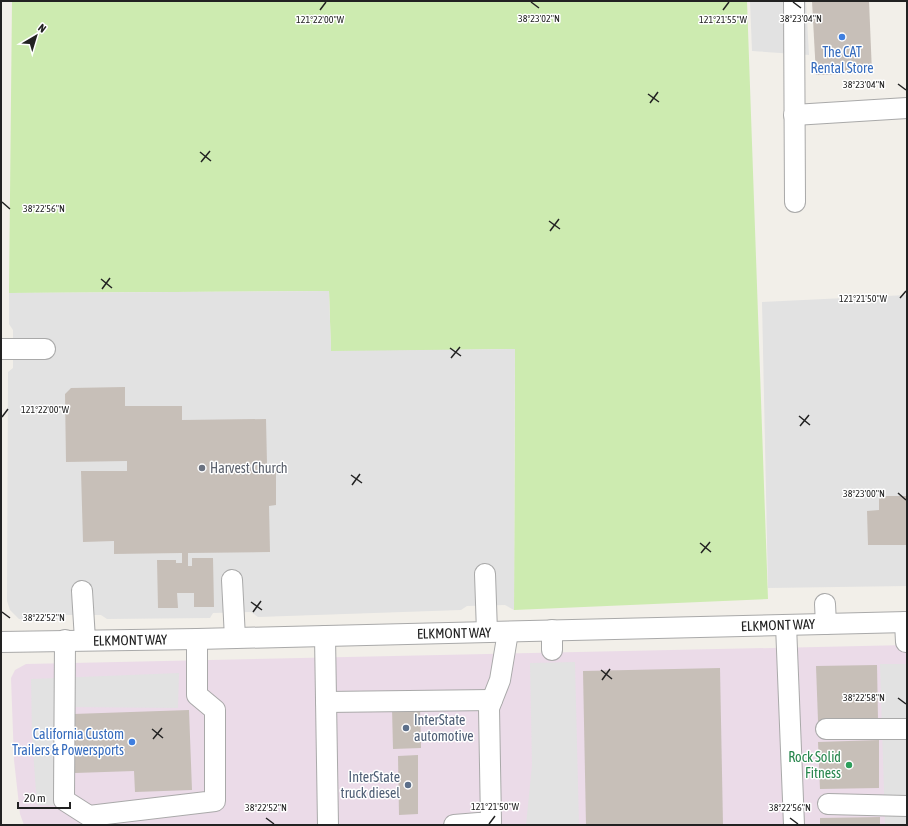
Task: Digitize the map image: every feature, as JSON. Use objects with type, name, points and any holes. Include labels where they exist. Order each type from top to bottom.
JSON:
[{"type":"street","points":[[794,1],[795,202]]},
{"type":"street","points":[[794,115],[907,108]]},
{"type":"street","points":[[1,348],[45,349]]},
{"type":"street","points":[[485,574],[486,632]]},
{"type":"street","points":[[232,580],[235,638]]},
{"type":"street","points":[[82,591],[85,640]]},
{"type":"street","points":[[825,604],[826,624]]},
{"type":"street","points":[[906,622],[906,642]]},
{"type":"street","name":"ELKMONT WAY","points":[[1,642],[197,639],[906,622]]},
{"type":"street","points":[[786,625],[794,825]]},
{"type":"street","points":[[552,630],[552,650]]},
{"type":"street","points":[[454,825],[491,822],[489,708],[500,680],[508,632]]},
{"type":"street","points":[[325,636],[328,825]]},
{"type":"street","points":[[65,640],[64,800],[88,816],[215,801],[215,710],[197,695],[197,639]]},
{"type":"street","points":[[326,702],[492,700]]},
{"type":"street","points":[[826,729],[907,729]]},
{"type":"street","points":[[828,804],[907,806]]},
{"type":"shaded area","points":[[750,1],[806,1],[809,55],[752,51]]},
{"type":"shaded area","points":[[329,291],[331,351],[515,349],[514,610],[505,605],[467,606],[461,610],[258,617],[251,612],[213,613],[210,618],[107,619],[101,615],[66,615],[60,619],[29,621],[19,619],[10,610],[7,601],[8,372],[13,368],[13,330],[9,324],[9,293]]},
{"type":"shaded area","points":[[907,295],[907,586],[768,588],[762,302]]},
{"type":"shaded area","points":[[907,645],[907,825],[24,825],[20,814],[14,760],[11,678],[15,670],[26,664]]},
{"type":"shaded area","points":[[575,662],[579,825],[526,825],[532,765],[530,663]]},
{"type":"shaded area","points":[[880,664],[907,664],[907,825],[885,825]]},
{"type":"shaded area","points":[[179,673],[178,708],[69,707],[64,806],[37,805],[32,737],[31,679]]},
{"type":"green space","points":[[12,1],[747,1],[768,599],[514,610],[515,349],[331,352],[329,291],[9,293]]},
{"type":"building","name":"The CAT Rental Store","points":[[812,1],[869,1],[872,73],[816,75]]},
{"type":"building","name":"Harvest Church","points":[[125,387],[125,406],[182,406],[182,420],[266,419],[267,464],[276,464],[276,505],[269,506],[270,552],[188,553],[188,566],[192,566],[192,558],[213,558],[214,607],[194,607],[194,593],[177,593],[178,608],[158,608],[157,560],[176,560],[176,563],[182,563],[182,553],[114,554],[114,541],[83,542],[81,471],[127,471],[127,461],[66,462],[65,394],[71,388]]},
{"type":"building","points":[[879,496],[907,496],[907,545],[868,545],[867,511],[879,510]]},
{"type":"building","points":[[877,665],[878,720],[818,721],[816,666]]},
{"type":"building","points":[[720,668],[723,825],[586,825],[583,671]]},
{"type":"building","name":"InterState automotive","points":[[392,708],[420,708],[421,748],[393,749]]},
{"type":"building","name":"California Custom Trailers & Powersports","points":[[189,710],[192,790],[135,792],[134,771],[75,773],[73,714]]},
{"type":"building","name":"Rock Solid Fitness","points":[[879,740],[879,788],[820,789],[818,742]]},
{"type":"building","name":"InterState truck diesel","points":[[418,755],[418,814],[399,815],[398,756]]},
{"type":"building","points":[[880,817],[880,825],[820,825],[820,818]]},
{"type":"place","name":"The CAT Rental Store","points":[[842,37]]},
{"type":"place","name":"Harvest Church","points":[[202,468]]},
{"type":"place","name":"InterState automotive","points":[[406,728]]},
{"type":"place","name":"California Custom Trailers & Powersports","points":[[132,742]]},
{"type":"place","name":"Rock Solid Fitness","points":[[849,765]]},
{"type":"place","name":"InterState truck diesel","points":[[408,785]]}]
